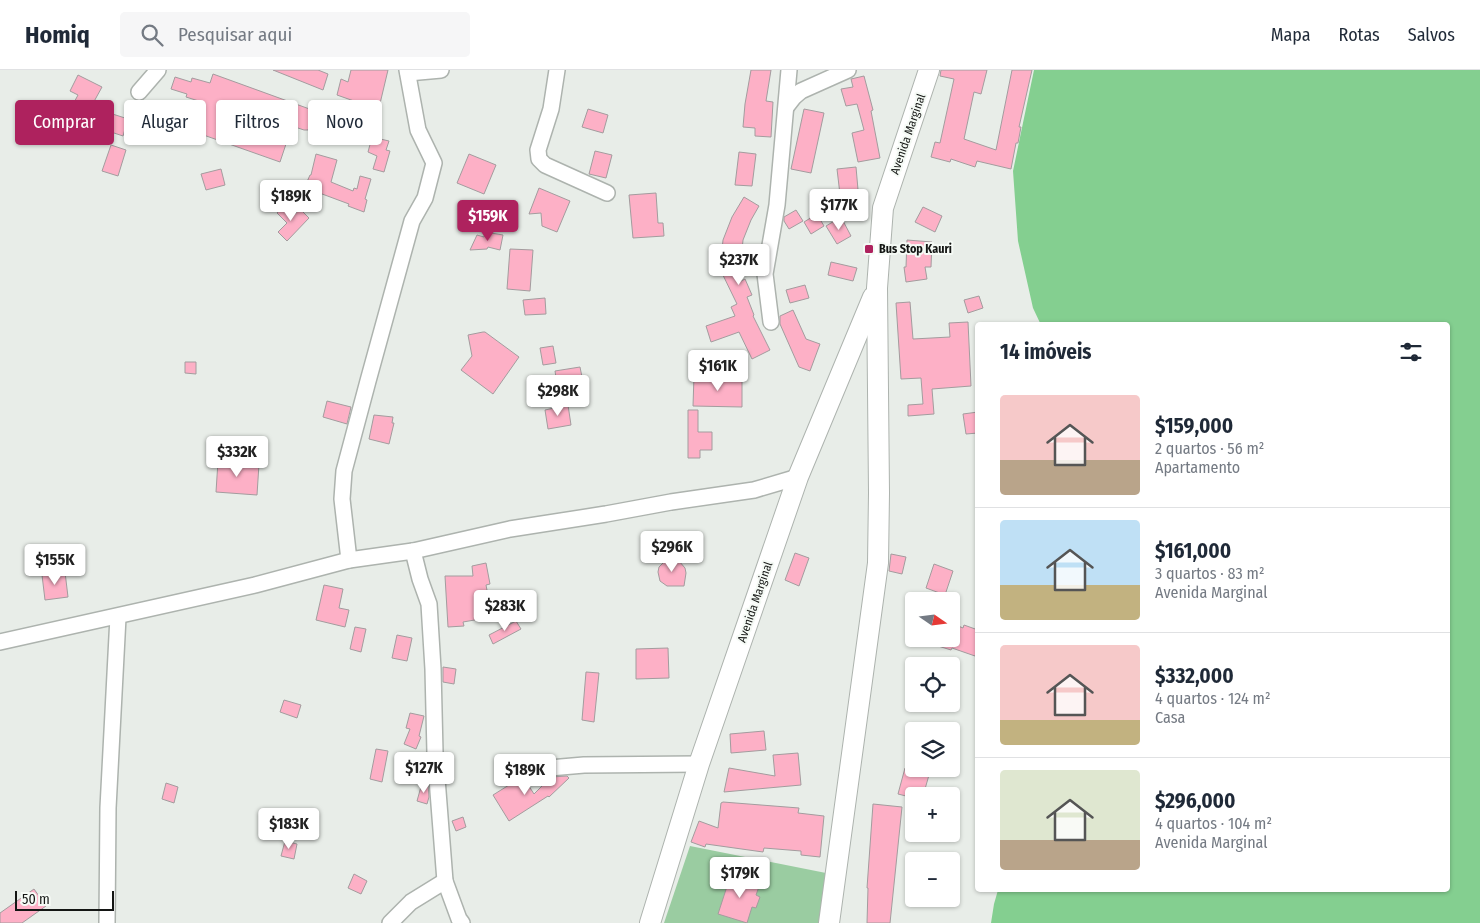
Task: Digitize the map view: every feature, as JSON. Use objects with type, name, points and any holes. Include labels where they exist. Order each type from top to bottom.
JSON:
[{"type":"street","points":[[140,92],[158,70]]},
{"type":"street","points":[[349,560],[342,499],[344,471],[412,221],[425,198],[434,163],[418,130],[408,72],[441,70]]},
{"type":"street","points":[[557,70],[551,109],[538,150],[539,159],[545,165],[607,193]]},
{"type":"street","points":[[771,322],[765,274],[777,205],[789,70]]},
{"type":"street","points":[[819,70],[832,70]]},
{"type":"street","points":[[787,106],[802,91],[848,70]]},
{"type":"street","name":"Avenida Marginal","points":[[829,923],[878,563],[877,288],[883,208],[929,70]]},
{"type":"street","name":"Avenida Marginal","points":[[650,923],[699,764],[798,477],[877,288]]},
{"type":"street","points":[[0,642],[255,585],[349,560],[413,550],[510,529],[754,490],[798,477]]},
{"type":"street","points":[[413,550],[420,579],[429,604],[435,753],[445,881],[462,923]]},
{"type":"street","points":[[107,923],[108,808],[118,617]]},
{"type":"street","points":[[515,771],[584,765],[699,764]]},
{"type":"street","points":[[390,923],[411,902],[445,881]]},
{"type":"shaded area","points":[[1034,70],[1480,70],[1480,923],[991,923],[997,892],[1450,892],[1450,322],[1040,322],[1033,308],[1018,241],[1013,171]]},
{"type":"shaded area","points":[[690,846],[826,873],[821,923],[664,923]]},
{"type":"building","points":[[273,70],[318,70],[328,74],[323,90]]},
{"type":"building","points":[[351,70],[388,70],[381,100],[351,100],[337,95],[341,79],[348,82]]},
{"type":"building","points":[[751,70],[771,70],[766,101],[773,102],[771,137],[755,136],[755,128],[743,127]]},
{"type":"building","points":[[941,70],[987,70],[981,94],[974,92],[964,139],[996,150],[1012,70],[1032,70],[1011,169],[977,161],[975,167],[951,159],[950,162],[931,157],[935,142],[940,143],[954,79],[940,76]]},
{"type":"building","points":[[213,74],[285,100],[216,100],[216,139],[206,136],[206,100],[196,100],[186,97],[187,94],[171,89],[175,77],[191,82],[192,78],[210,83]]},
{"type":"building","points":[[78,75],[102,87],[95,100],[75,100],[78,95],[70,91]]},
{"type":"building","points":[[864,76],[873,110],[871,111],[880,158],[858,162],[852,133],[864,130],[857,104],[846,106],[841,89],[853,87],[851,79]]},
{"type":"building","points":[[298,105],[308,108],[308,130],[298,128]]},
{"type":"building","points":[[588,109],[608,115],[603,133],[582,127]]},
{"type":"building","points":[[804,109],[824,113],[811,173],[791,169]]},
{"type":"building","points":[[114,114],[124,118],[123,136],[114,133]]},
{"type":"building","points":[[382,139],[389,141],[386,150],[390,151],[384,172],[373,169],[377,156],[368,152],[370,145],[382,145]]},
{"type":"building","points":[[111,145],[126,150],[118,176],[102,171]]},
{"type":"building","points":[[232,145],[286,145],[280,162]]},
{"type":"building","points":[[595,151],[612,155],[606,178],[589,174]]},
{"type":"building","points":[[739,152],[756,154],[752,186],[735,185]]},
{"type":"building","points":[[316,154],[337,160],[331,182],[353,191],[354,188],[357,189],[360,176],[371,179],[365,199],[367,200],[364,212],[348,206],[349,204],[306,188]]},
{"type":"building","points":[[469,154],[496,165],[484,194],[457,183]]},
{"type":"building","points":[[856,167],[859,201],[841,203],[837,169]]},
{"type":"building","points":[[221,169],[225,185],[206,190],[201,174]]},
{"type":"building","points":[[539,188],[570,201],[557,232],[542,226],[541,213],[529,214]]},
{"type":"building","points":[[656,193],[658,223],[663,223],[664,236],[633,238],[629,195]]},
{"type":"building","points":[[744,197],[759,206],[743,240],[739,282],[745,279],[752,295],[747,297],[753,316],[770,350],[752,359],[739,332],[711,342],[706,326],[735,316],[731,307],[737,304],[720,269],[723,240],[732,217]]},
{"type":"building","points":[[285,204],[295,214],[300,209],[309,218],[287,241],[278,232],[287,223],[277,213]]},
{"type":"building","points":[[923,207],[942,216],[935,232],[915,222]]},
{"type":"building","points":[[796,210],[803,221],[789,229],[784,221],[784,217]]},
{"type":"building","points":[[817,214],[824,226],[811,234],[804,222]]},
{"type":"building","points":[[841,217],[851,236],[837,244],[826,226]]},
{"type":"building","points":[[485,232],[503,235],[500,250],[488,247],[487,249],[470,250],[477,235],[484,237]]},
{"type":"building","points":[[907,240],[932,242],[931,267],[925,267],[927,279],[906,282],[904,267],[906,267]]},
{"type":"building","points":[[510,249],[533,250],[530,291],[507,289]]},
{"type":"building","points":[[831,262],[857,268],[853,281],[828,275]]},
{"type":"building","points":[[805,285],[809,298],[790,303],[786,290]]},
{"type":"building","points":[[979,296],[983,308],[968,313],[964,300]]},
{"type":"building","points":[[545,298],[546,314],[525,315],[523,300]]},
{"type":"building","points":[[910,302],[913,339],[950,337],[949,323],[968,322],[971,386],[932,389],[934,414],[908,416],[908,405],[923,404],[921,378],[901,379],[896,303]]},
{"type":"building","points":[[793,310],[806,339],[820,344],[810,371],[799,367],[780,324],[780,316]]},
{"type":"building","points":[[485,332],[519,357],[493,394],[461,370],[472,356],[468,335]]},
{"type":"building","points":[[553,346],[556,363],[543,365],[540,348]]},
{"type":"building","points":[[185,362],[196,362],[196,374],[185,373]]},
{"type":"building","points":[[580,367],[585,392],[559,397],[555,371]]},
{"type":"building","points":[[694,376],[742,378],[742,407],[693,406]]},
{"type":"building","points":[[327,401],[351,407],[347,424],[323,417]]},
{"type":"building","points":[[568,405],[571,425],[548,429],[545,410]]},
{"type":"building","points":[[688,410],[698,410],[698,432],[712,432],[712,450],[700,450],[700,458],[688,458]]},
{"type":"building","points":[[975,412],[975,433],[966,434],[963,414]]},
{"type":"building","points":[[374,415],[393,417],[392,423],[394,423],[389,444],[369,439]]},
{"type":"building","points":[[218,461],[259,464],[257,495],[216,492]]},
{"type":"building","points":[[795,553],[809,558],[799,586],[785,580]]},
{"type":"building","points":[[891,554],[906,557],[902,574],[889,571]]},
{"type":"building","points":[[666,560],[679,561],[685,568],[684,586],[667,586],[660,581],[659,567]]},
{"type":"building","points":[[486,563],[490,584],[486,585],[492,617],[463,622],[464,626],[448,627],[445,576],[473,576],[472,566]]},
{"type":"building","points":[[934,564],[953,571],[946,592],[937,592],[926,588]]},
{"type":"building","points":[[65,572],[68,597],[45,600],[42,575]]},
{"type":"building","points":[[324,585],[343,589],[339,608],[349,610],[345,627],[316,620]]},
{"type":"building","points":[[516,621],[521,629],[493,644],[489,635]]},
{"type":"building","points":[[964,625],[975,629],[975,656],[952,648],[960,648],[960,627],[963,628]]},
{"type":"building","points":[[355,627],[366,629],[361,652],[350,649]]},
{"type":"building","points":[[397,635],[412,638],[407,661],[392,658]]},
{"type":"building","points":[[668,648],[669,678],[636,679],[636,649]]},
{"type":"building","points":[[443,667],[456,669],[454,684],[443,682]]},
{"type":"building","points":[[586,672],[599,673],[594,722],[582,720]]},
{"type":"building","points":[[284,700],[301,705],[297,718],[280,712]]},
{"type":"building","points":[[410,713],[424,716],[419,736],[421,737],[416,749],[404,744],[410,729],[406,728]]},
{"type":"building","points":[[764,731],[766,750],[731,753],[730,734]]},
{"type":"building","points":[[376,749],[388,751],[382,782],[370,779]]},
{"type":"building","points":[[798,753],[801,785],[724,792],[729,768],[775,776],[773,755]]},
{"type":"building","points":[[905,768],[905,777],[928,777],[926,787],[905,787],[905,796],[898,794]]},
{"type":"building","points":[[567,776],[569,778],[549,797],[509,821],[493,795],[517,780],[525,780],[534,794],[551,777]]},
{"type":"building","points":[[166,783],[178,787],[174,803],[162,799]]},
{"type":"building","points":[[422,783],[428,784],[429,797],[427,804],[417,801]]},
{"type":"building","points":[[721,803],[799,808],[798,813],[824,816],[820,857],[801,855],[801,851],[764,848],[763,852],[706,844],[705,847],[691,842],[699,821],[718,828]]},
{"type":"building","points":[[873,804],[902,807],[890,923],[867,923],[867,888]]},
{"type":"building","points":[[463,817],[466,827],[456,831],[452,821]]},
{"type":"building","points":[[285,841],[297,844],[294,859],[281,856]]},
{"type":"building","points":[[354,874],[367,881],[361,894],[348,888]]},
{"type":"building","points":[[731,874],[760,884],[756,895],[760,897],[756,908],[752,907],[747,923],[718,914]]},
{"type":"building","points":[[34,889],[46,906],[22,923],[0,923],[0,913]]},
{"type":"place","name":"Bus Stop Kauri","points":[[869,249]]}]
